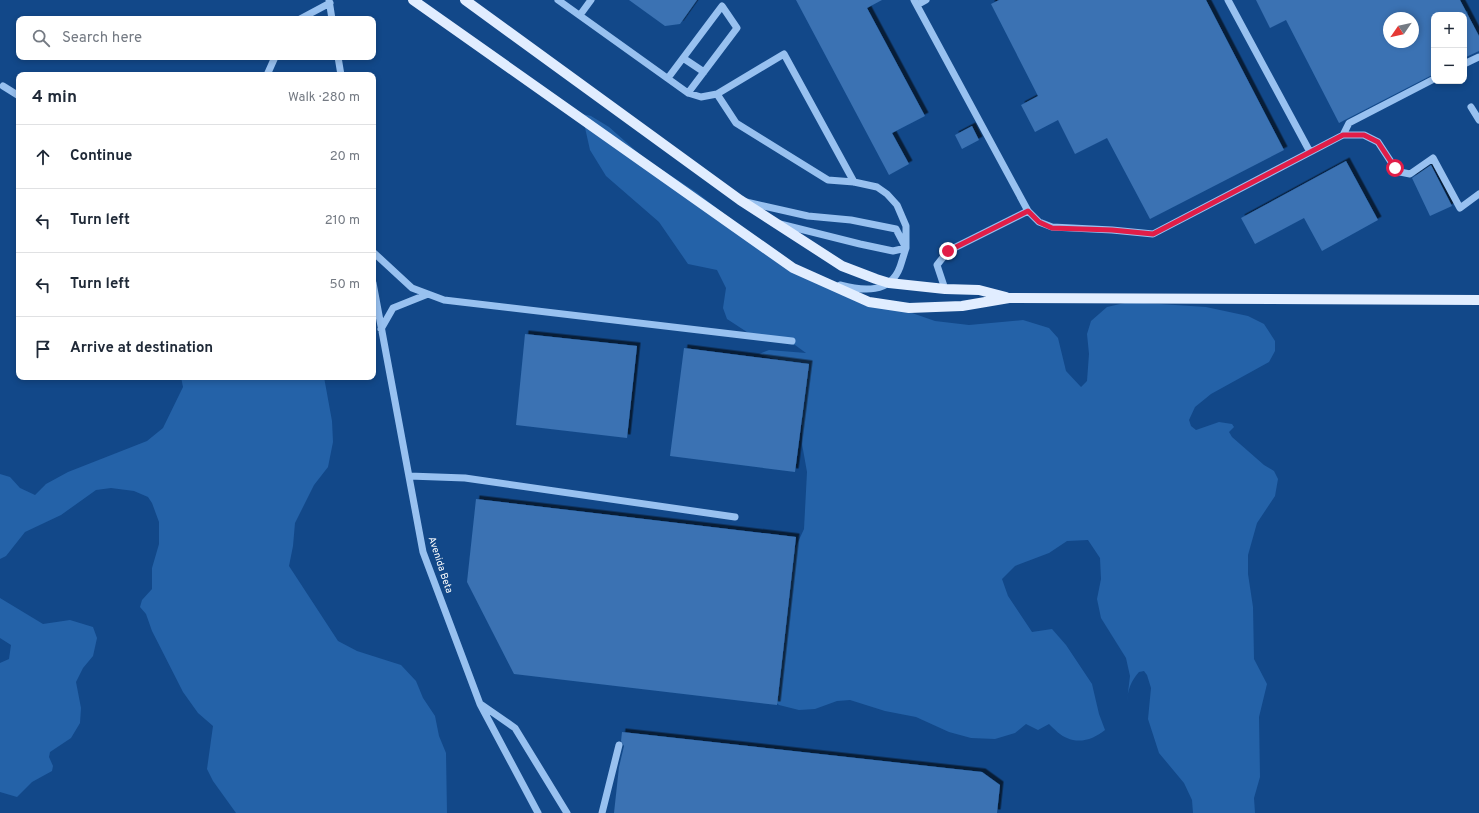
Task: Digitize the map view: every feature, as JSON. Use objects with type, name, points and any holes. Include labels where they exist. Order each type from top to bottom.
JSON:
[{"type":"main road","points":[[413,0],[764,249],[793,268],[869,302],[909,308],[962,306],[1009,298],[1479,300]]},
{"type":"main road","points":[[465,0],[740,200],[770,221],[842,266],[890,283],[945,289],[979,290],[1009,298]]},
{"type":"street","points":[[558,0],[688,93],[701,97],[717,94],[784,54],[854,182]]},
{"type":"street","points":[[580,15],[591,0]]},
{"type":"street","points":[[926,0],[915,2],[1028,211],[1039,222],[1052,228],[1112,230],[1153,234],[1343,135],[1364,135],[1378,142],[1395,168],[1400,172],[1410,174],[1433,158],[1460,208],[1479,194]]},
{"type":"street","points":[[1228,0],[1310,152]]},
{"type":"street","points":[[305,16],[330,1],[332,16]]},
{"type":"street","points":[[668,78],[722,6],[737,28],[688,93]]},
{"type":"street","points":[[1467,63],[1479,57]]},
{"type":"street","points":[[683,58],[704,72]]},
{"type":"street","points":[[268,72],[274,60]]},
{"type":"street","points":[[338,60],[340,72]]},
{"type":"street","points":[[1343,135],[1349,122],[1431,81]]},
{"type":"street","points":[[3,86],[16,94]]},
{"type":"street","points":[[717,94],[736,123],[828,180],[854,182],[877,187],[887,194],[897,205],[906,226],[906,248],[900,268],[890,283],[873,289],[858,290],[820,280]]},
{"type":"street","points":[[1471,107],[1479,120]]},
{"type":"street","points":[[740,200],[808,216],[851,220],[896,229],[906,248]]},
{"type":"street","points":[[945,289],[937,265],[948,251],[1028,211]]},
{"type":"street","points":[[770,221],[860,244],[893,250],[906,248]]},
{"type":"street","points":[[376,255],[412,288],[444,300],[792,341]]},
{"type":"street","points":[[381,329],[393,308],[428,294]]},
{"type":"street","name":"Avenida Beta","points":[[376,300],[423,552],[480,704],[538,813]]},
{"type":"street","points":[[409,476],[465,478],[735,517]]},
{"type":"street","points":[[480,704],[515,728],[567,813]]},
{"type":"street","points":[[602,813],[618,745]]},
{"type":"shaded area","points":[[582,114],[591,116],[609,127],[644,158],[696,192],[803,275],[935,321],[969,325],[1023,320],[1049,328],[1058,338],[1066,371],[1081,387],[1087,381],[1089,354],[1087,334],[1091,321],[1107,307],[1129,302],[1206,307],[1248,316],[1264,324],[1275,341],[1275,351],[1269,362],[1211,394],[1195,407],[1189,420],[1191,426],[1196,430],[1219,422],[1232,424],[1234,427],[1229,432],[1232,437],[1264,465],[1274,471],[1278,479],[1275,496],[1257,523],[1248,555],[1248,574],[1253,607],[1254,659],[1267,684],[1259,717],[1260,777],[1254,798],[1255,813],[1193,813],[1192,800],[1184,783],[1159,753],[1148,719],[1151,688],[1147,675],[1144,671],[1139,672],[1130,685],[1128,696],[1130,676],[1126,658],[1101,618],[1097,599],[1101,579],[1100,558],[1088,540],[1067,541],[1049,553],[1015,566],[1002,579],[1008,596],[1032,632],[1052,629],[1066,645],[1092,684],[1099,714],[1105,730],[1092,738],[1077,741],[1072,740],[1062,736],[1049,724],[1038,730],[1026,724],[1015,733],[995,739],[971,738],[949,732],[916,717],[885,711],[850,700],[837,701],[815,709],[799,710],[779,705],[768,695],[785,570],[804,529],[807,472],[802,444],[802,388],[791,365],[759,354],[769,350],[806,353],[795,345],[750,334],[727,319],[723,308],[726,288],[717,270],[688,264],[659,222],[606,176],[590,150]]},
{"type":"shaded area","points":[[182,380],[325,380],[332,421],[333,442],[328,467],[314,485],[295,523],[289,566],[338,641],[357,651],[401,665],[416,681],[423,698],[435,716],[439,736],[446,753],[447,813],[236,813],[213,781],[207,769],[213,726],[198,713],[183,692],[152,631],[146,614],[140,607],[142,600],[152,589],[152,568],[159,544],[159,522],[152,503],[148,497],[134,491],[111,488],[96,490],[61,515],[25,532],[6,556],[0,559],[0,474],[10,477],[20,488],[35,495],[46,484],[68,472],[147,441],[163,428],[183,387]]},
{"type":"shaded area","points":[[0,598],[43,624],[70,620],[93,627],[97,638],[93,656],[83,668],[76,682],[81,708],[80,723],[71,738],[50,752],[49,757],[53,766],[52,771],[32,782],[17,797],[0,792],[0,663],[9,659],[11,645],[0,638]]},
{"type":"building","points":[[629,0],[697,0],[680,24],[665,26]]},
{"type":"building","points":[[796,0],[882,0],[867,8],[925,116],[892,133],[909,164],[889,175]]},
{"type":"building","points":[[999,0],[1206,0],[1284,150],[1150,219],[1107,138],[1075,154],[1058,120],[1035,132],[1021,105],[1038,96],[991,4]]},
{"type":"building","points":[[1256,0],[1460,0],[1466,12],[1431,12],[1431,76],[1339,123],[1286,20],[1270,28]]},
{"type":"building","points":[[1467,13],[1479,36],[1479,51],[1467,57]]},
{"type":"building","points":[[972,126],[979,140],[962,149],[955,135]]},
{"type":"building","points":[[1346,161],[1378,220],[1322,251],[1304,218],[1255,244],[1241,218]]},
{"type":"building","points":[[1431,165],[1452,206],[1430,216],[1412,178]]},
{"type":"building","points":[[525,334],[637,346],[627,438],[516,425]]},
{"type":"building","points":[[684,348],[809,364],[795,472],[670,456]]},
{"type":"building","points":[[476,499],[796,537],[777,705],[514,674],[467,582]]},
{"type":"building","points":[[622,732],[982,772],[1000,785],[997,813],[614,813],[619,767],[624,746],[621,741]]},
{"type":"route","points":[[948,251],[1028,211],[1039,222],[1052,228],[1112,230],[1153,234],[1343,135],[1364,135],[1378,142],[1395,168]]}]
